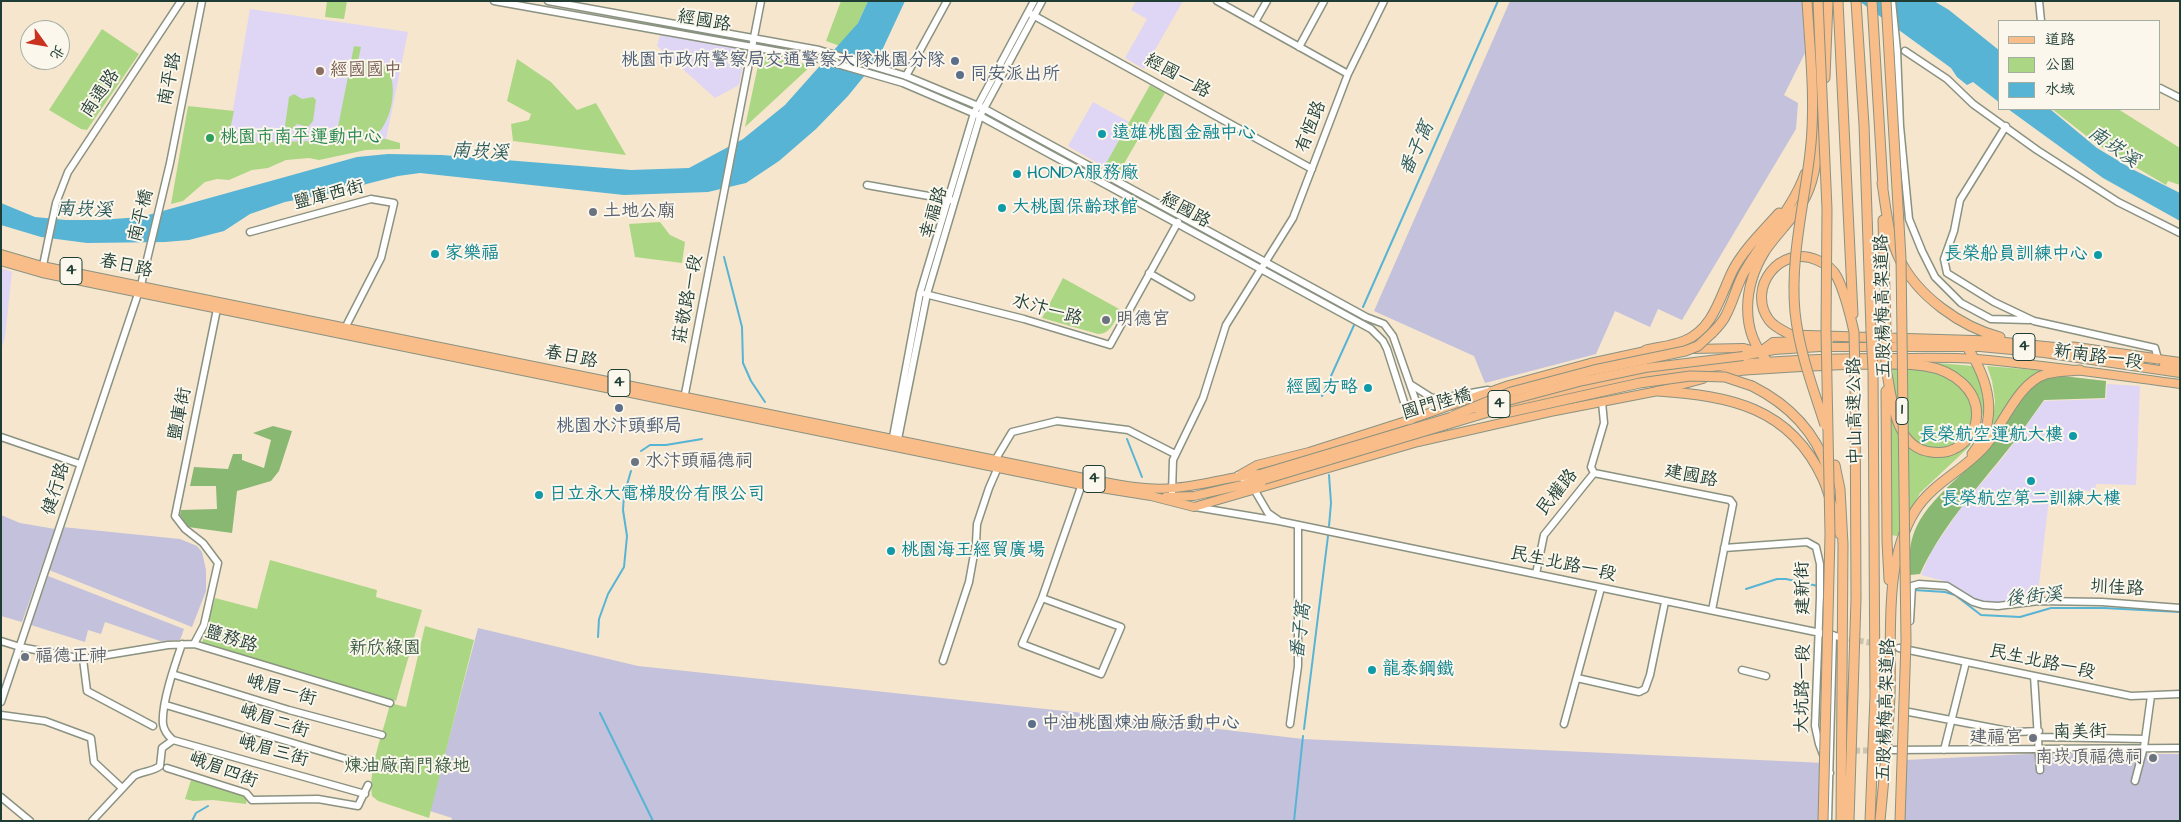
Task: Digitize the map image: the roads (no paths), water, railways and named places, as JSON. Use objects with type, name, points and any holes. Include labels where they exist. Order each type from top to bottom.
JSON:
[{"type":"highway","points":[[1807,1],[1813,115],[1806,190],[1795,262],[1795,310],[1799,342],[1836,464],[1841,507],[1843,544],[1841,821]]},
{"type":"highway","points":[[1818,1],[1827,209],[1826,330],[1830,534],[1823,821]]},
{"type":"highway","points":[[1767,361],[1759,352],[1752,337],[1747,316],[1748,290],[1757,265],[1766,250],[1794,215],[1807,195],[1814,166],[1825,81],[1828,1]]},
{"type":"highway","name":"中山高速公路","points":[[1838,1],[1855,375],[1856,599],[1849,821]]},
{"type":"highway","name":"中山高速公路","points":[[1856,1],[1864,125],[1872,370],[1875,696],[1870,821]]},
{"type":"highway","points":[[1872,1],[1882,183],[1886,330],[1887,541],[1892,604]]},
{"type":"highway","name":"五股楊梅高架道路","points":[[1886,1],[1900,258],[1906,641],[1900,821]]},
{"type":"highway","points":[[1453,416],[1511,392],[1594,370],[1685,351],[1698,346],[1712,334],[1726,317],[1744,271],[1785,215],[1798,193],[1820,126]]},
{"type":"highway","points":[[1882,183],[1890,232],[1899,259],[1927,295],[1944,310],[1966,325],[2000,337],[2158,359]]},
{"type":"highway","points":[[1646,350],[1682,342],[1703,328],[1714,313],[1734,269],[1743,255],[1798,193]]},
{"type":"highway","points":[[1854,332],[1836,276],[1823,263],[1800,255],[1779,262],[1769,274],[1763,285],[1764,309],[1774,325],[1791,335],[1990,341],[2070,349],[2078,348]]},
{"type":"highway","points":[[1958,472],[1978,445],[1985,430],[1988,414],[1986,384],[1976,359],[1967,347]]},
{"type":"highway","points":[[1744,363],[1925,365],[1938,369],[1955,377],[1964,384],[1970,391],[1976,405],[1975,426],[1962,445],[1952,450],[1933,453],[1913,444],[1901,428],[1897,418],[1886,368]]},
{"type":"highway","points":[[1880,821],[1890,697],[1893,576],[1905,528],[1925,497],[1958,472],[1980,452],[1994,435],[2022,391],[2033,380],[2047,374],[2080,370]]},
{"type":"highway","points":[[1490,412],[1510,412],[1640,382],[1690,376],[1726,377],[1752,386],[1774,398],[1800,420],[1823,454],[1836,502],[1843,544]]},
{"type":"highway","points":[[1658,391],[1727,399],[1746,405],[1778,423],[1804,449],[1821,475],[1843,544]]},
{"type":"main road","name":"春日路","points":[[1,254],[42,269]]},
{"type":"main road","name":"春日路","points":[[1,261],[996,464]]},
{"type":"main road","name":"4","points":[[1744,363],[1773,342],[1866,343]]},
{"type":"main road","name":"4","points":[[1083,482],[1148,488],[1172,488],[1238,475],[1257,465],[1309,452],[1509,385],[1590,362],[1646,350],[1744,348],[1759,352],[1866,343]]},
{"type":"main road","name":"新南路一段","points":[[1866,343],[1886,348],[1967,347],[2044,353],[2180,373]]},
{"type":"main road","name":"新南路一段","points":[[1866,343],[1999,344],[2072,352],[2180,368]]},
{"type":"main road","name":"新南路一段","points":[[1767,361],[1863,358],[1976,359],[2080,370],[2180,384]]},
{"type":"main road","name":"新南路一段","points":[[2158,359],[2180,362]]},
{"type":"main road","name":"4","points":[[996,464],[1172,499],[1194,507],[1254,487],[1418,442],[1550,412],[1658,391],[1744,363],[1767,361]]},
{"type":"main road","name":"國門陸橋","points":[[1262,477],[1453,416],[1592,379],[1645,368],[1744,363]]},
{"type":"main road","name":"國門陸橋","points":[[1262,477],[1490,412],[1584,388],[1702,367],[1744,363]]},
{"type":"main road","name":"4","points":[[1238,475],[1262,477]]},
{"type":"main road","name":"4","points":[[1172,499],[1254,487],[1262,477]]},
{"type":"main road","points":[[1194,485],[1194,507]]},
{"type":"street","name":"南通路","points":[[42,269],[55,207],[68,172],[181,1]]},
{"type":"street","name":"南平路","points":[[170,163],[202,1]]},
{"type":"street","name":"經國路","points":[[494,1],[820,59],[919,90],[977,114],[1371,330],[1383,341],[1418,442]]},
{"type":"street","name":"經國路","points":[[548,1],[571,3],[821,51],[906,76],[980,106],[1366,317],[1384,324],[1393,336],[1421,416]]},
{"type":"street","points":[[754,46],[761,1]]},
{"type":"street","points":[[906,76],[947,1]]},
{"type":"street","name":"幸福路","points":[[1031,14],[1034,1]]},
{"type":"street","name":"幸福路","points":[[895,443],[924,294],[977,114],[1031,14],[1042,1]]},
{"type":"street","points":[[1218,1],[1348,74]]},
{"type":"street","points":[[1255,22],[1267,1]]},
{"type":"street","points":[[1299,47],[1324,1]]},
{"type":"street","name":"有恆路","points":[[1261,270],[1293,218],[1348,74],[1384,1]]},
{"type":"street","points":[[1892,1],[1900,126],[1909,219],[1935,277],[1961,303],[1991,319],[2034,321],[2155,348],[2158,359]]},
{"type":"street","points":[[2039,1],[2041,20]]},
{"type":"street","points":[[569,14],[571,3]]},
{"type":"street","name":"經國一路","points":[[1031,14],[1312,169]]},
{"type":"street","name":"莊敬路一段","points":[[684,399],[754,46]]},
{"type":"street","points":[[1905,51],[1946,79],[1973,104],[2037,150],[2118,202],[2180,233]]},
{"type":"street","points":[[2161,88],[2180,98]]},
{"type":"street","points":[[2006,126],[1960,200],[1954,231],[1944,259],[1947,273],[1994,302],[2034,321]]},
{"type":"street","name":"南平橋","points":[[140,288],[170,163]]},
{"type":"street","points":[[866,184],[951,200]]},
{"type":"street","name":"鹽庫西街","points":[[250,232],[371,199],[394,202],[381,258],[344,330]]},
{"type":"street","name":"水汴一路","points":[[924,294],[1024,319],[1110,345],[1181,216]]},
{"type":"street","points":[[1172,499],[1173,460],[1204,398],[1226,325],[1261,270]]},
{"type":"street","points":[[1149,273],[1191,297]]},
{"type":"street","name":"健行路","points":[[1,702],[140,288]]},
{"type":"street","name":"鹽庫街","points":[[194,644],[204,625],[218,563],[203,543],[185,530],[175,516],[218,305]]},
{"type":"street","points":[[1410,384],[1432,398],[1448,398],[1509,385]]},
{"type":"street","name":"民權路","points":[[1536,574],[1544,535],[1594,473],[1591,467],[1604,423],[1602,402]]},
{"type":"street","points":[[944,661],[969,582],[975,550],[977,524],[996,464],[1012,432],[1057,421],[1128,430],[1176,454]]},
{"type":"street","points":[[2,437],[80,464]]},
{"type":"street","name":"建國路","points":[[1594,473],[1730,500],[1733,504],[1712,610]]},
{"type":"street","points":[[1238,475],[1254,487],[1268,513],[1279,521]]},
{"type":"street","points":[[1042,598],[1121,627],[1101,674],[1022,644],[1042,598],[1083,482]]},
{"type":"street","name":"民生北路一段","points":[[1194,507],[1279,521],[1840,637]]},
{"type":"street","points":[[1290,724],[1298,666],[1298,525]]},
{"type":"street","name":"建新街","points":[[1724,548],[1810,542],[1816,547],[1820,583],[1819,632]]},
{"type":"street","name":"圳佳路","points":[[1909,650],[1912,589],[1919,584],[1947,586],[1973,602],[1983,605],[1998,606],[2039,601],[2102,602],[2180,608]]},
{"type":"street","points":[[1564,724],[1601,588]]},
{"type":"street","points":[[1576,678],[1639,692],[1645,689],[1650,676],[1665,602]]},
{"type":"street","name":"大坑路一段","points":[[1819,632],[1815,726],[1821,751],[1830,773]]},
{"type":"street","name":"大坑路一段","points":[[1828,821],[1833,751],[1833,635]]},
{"type":"street","name":"鹽務路","points":[[1,641],[20,647],[83,659],[182,644],[194,644],[301,678],[390,703]]},
{"type":"street","points":[[92,821],[122,788],[139,773],[154,771],[160,766],[162,748],[173,740],[164,730],[163,722],[172,674],[182,644]]},
{"type":"street","name":"民生北路一段","points":[[1899,648],[2131,696],[2180,694]]},
{"type":"street","points":[[83,659],[87,691],[153,726]]},
{"type":"street","points":[[1944,750],[1966,662]]},
{"type":"street","points":[[1742,670],[1766,676]]},
{"type":"street","name":"峨眉一街","points":[[172,674],[290,710],[382,735]]},
{"type":"street","points":[[2034,676],[2040,770]]},
{"type":"street","points":[[2135,781],[2144,747],[2151,696]]},
{"type":"street","name":"峨眉二街","points":[[166,705],[373,767]]},
{"type":"street","points":[[1909,712],[2016,732],[2145,739]]},
{"type":"street","points":[[1,715],[45,721],[91,738],[94,762],[122,788]]},
{"type":"street","name":"峨眉三街","points":[[173,740],[365,794]]},
{"type":"street","name":"南美街","points":[[1891,750],[2180,748]]},
{"type":"street","points":[[1821,751],[1833,751]]},
{"type":"street","name":"峨眉四街","points":[[166,768],[246,793],[252,800],[318,799],[358,806],[365,794]]},
{"type":"street","points":[[365,794],[368,785]]},
{"type":"street","points":[[1,797],[30,821]]},
{"type":"water","points":[[868,1],[905,1],[878,59],[848,96],[816,129],[779,161],[746,183],[708,192],[624,195],[420,173],[398,176],[327,194],[285,202],[250,214],[224,231],[189,240],[87,243],[41,237],[1,225],[1,203],[35,217],[66,220],[100,220],[141,217],[357,157],[388,154],[442,155],[631,170],[689,168],[743,139],[785,105],[858,23]]},
{"type":"water","points":[[1859,1],[1934,1],[1949,10],[1998,49],[1998,101],[1973,82],[1967,85],[1957,77],[1951,68]]},
{"type":"water","points":[[2009,110],[2051,110],[2097,148],[2132,169],[2180,193],[2180,221],[2103,178]]},
{"type":"waterway","name":"番子窩","points":[[1363,307],[1498,1]]},
{"type":"waterway","points":[[724,257],[742,327],[743,363],[751,381],[765,402]]},
{"type":"waterway","name":"番子窩","points":[[1322,396],[1355,323]]},
{"type":"waterway","points":[[641,451],[650,445],[666,445],[702,439]]},
{"type":"waterway","points":[[1127,439],[1142,477]]},
{"type":"waterway","points":[[598,637],[599,619],[608,594],[624,567],[627,536],[623,510],[624,495],[631,471]]},
{"type":"waterway","name":"番子窩","points":[[1329,475],[1331,503],[1329,526]]},
{"type":"waterway","name":"番子窩","points":[[1304,729],[1328,536]]},
{"type":"waterway","name":"後街溪","points":[[1746,589],[1777,579],[1786,579],[1818,586]]},
{"type":"waterway","name":"後街溪","points":[[1914,590],[1945,592],[1955,595],[1981,615],[2020,617],[2051,608],[2104,608],[2180,612]]},
{"type":"waterway","points":[[600,713],[653,821]]},
{"type":"waterway","name":"番子窩","points":[[1294,821],[1303,736]]},
{"type":"waterway","points":[[192,821],[196,813],[208,806]]},
{"type":"tunnel","points":[[1840,637],[1893,647]]},
{"type":"tunnel","points":[[1836,751],[1890,750]]},
{"type":"place","name":"桃園市政府警察局交通警察大隊桃園分隊","points":[[955,61]]},
{"type":"place","name":"經國國中","points":[[320,71]]},
{"type":"place","name":"同安派出所","points":[[960,75]]},
{"type":"place","name":"遠雄桃園金融中心","points":[[1102,134]]},
{"type":"place","name":"桃園市南平運動中心","points":[[210,138]]},
{"type":"place","name":"HONDA服務廠","points":[[1017,174]]},
{"type":"place","name":"大桃園保齡球館","points":[[1002,208]]},
{"type":"place","name":"土地公廟","points":[[593,212]]},
{"type":"place","name":"家樂福","points":[[435,254]]},
{"type":"place","name":"長榮船員訓練中心","points":[[2098,255]]},
{"type":"place","name":"明德宮","points":[[1106,320]]},
{"type":"place","name":"經國方略","points":[[1368,388]]},
{"type":"place","name":"桃園水汴頭郵局","points":[[619,408]]},
{"type":"place","name":"長榮航空運航大樓","points":[[2073,436]]},
{"type":"place","name":"水汴頭福德祠","points":[[635,462]]},
{"type":"place","name":"長榮航空第二訓練大樓","points":[[2031,481]]},
{"type":"place","name":"日立永大電梯股份有限公司","points":[[539,495]]},
{"type":"place","name":"桃園海王經貿廣場","points":[[891,551]]},
{"type":"place","name":"福德正神","points":[[25,657]]},
{"type":"place","name":"龍泰鋼鐵","points":[[1372,670]]},
{"type":"place","name":"中油桃園煉油廠活動中心","points":[[1032,724]]},
{"type":"place","name":"建福宮","points":[[2033,738]]},
{"type":"place","name":"南崁頂福德祠","points":[[2153,758]]},
{"type":"water label","name":"南崁溪","points":[[2113,148]]},
{"type":"water label","name":"南崁溪","points":[[480,153]]},
{"type":"water label","name":"南崁溪","points":[[84,211]]},
{"type":"park label","name":"新欣綠園","points":[[385,649]]},
{"type":"park label","name":"煉油廠南門綠地","points":[[407,767]]}]
